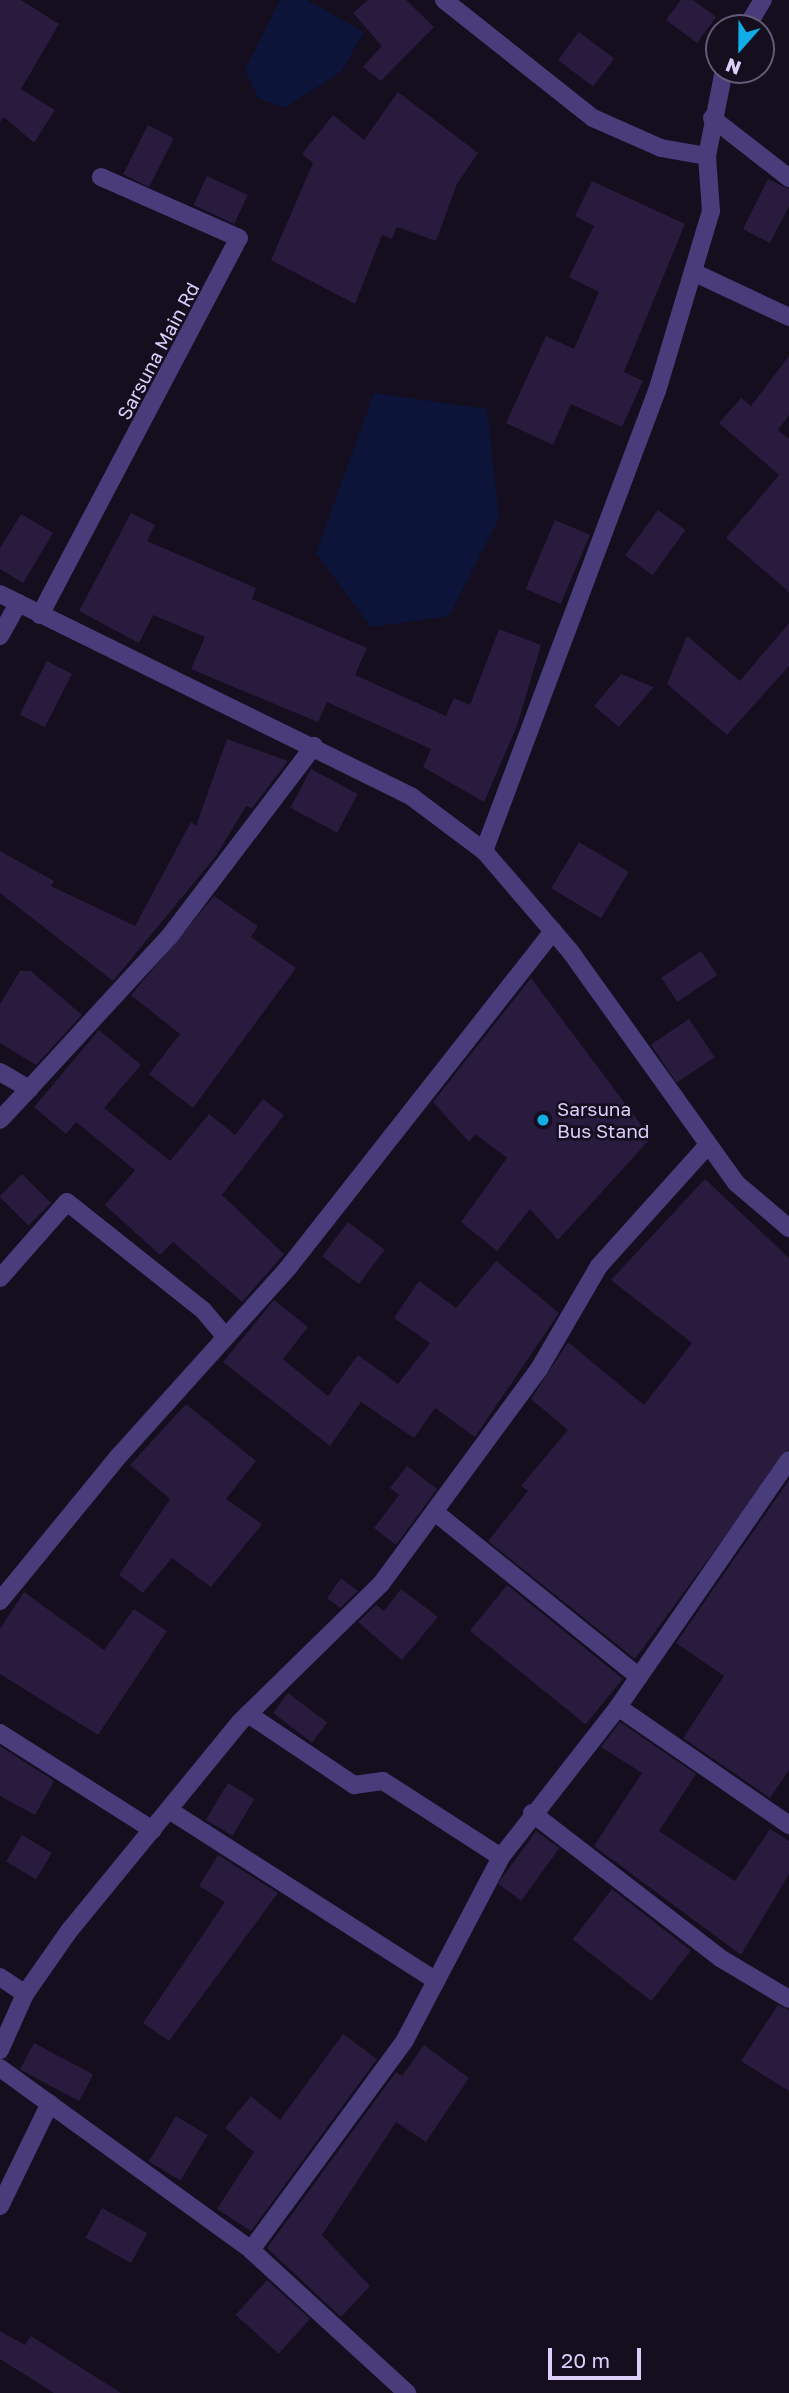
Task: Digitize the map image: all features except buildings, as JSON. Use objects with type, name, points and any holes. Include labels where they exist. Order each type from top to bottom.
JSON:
[{"type":"street","points":[[444,0],[593,118],[661,148],[707,156]]},
{"type":"street","points":[[484,851],[657,391],[711,211],[707,156],[720,84]]},
{"type":"street","points":[[712,118],[789,178]]},
{"type":"street","name":"Sarsuna Main Rd","points":[[40,615],[239,239],[102,177]]},
{"type":"street","points":[[693,272],[789,317]]},
{"type":"street","points":[[0,594],[314,746],[412,797],[484,851],[553,931],[736,1183],[789,1228]]},
{"type":"street","points":[[0,636],[18,603]]},
{"type":"street","points":[[0,1120],[169,937],[314,746]]},
{"type":"street","points":[[0,1601],[288,1268],[553,931]]},
{"type":"street","points":[[0,1072],[29,1089]]},
{"type":"street","points":[[1,2044],[25,1994],[169,1810],[248,1714],[356,1613],[436,1513],[539,1368],[599,1266],[707,1146]]},
{"type":"street","points":[[0,1278],[67,1202],[203,1310],[226,1337]]},
{"type":"street","points":[[251,2250],[405,2040],[501,1857],[532,1813],[618,1707],[789,1460]]},
{"type":"street","points":[[436,1513],[639,1677]]},
{"type":"street","points":[[618,1707],[789,1825]]},
{"type":"street","points":[[248,1714],[354,1784],[383,1781],[501,1857]]},
{"type":"street","points":[[0,1733],[153,1830]]},
{"type":"street","points":[[169,1810],[436,1981]]},
{"type":"street","points":[[532,1813],[720,1958],[789,1999]]},
{"type":"street","points":[[0,1977],[25,1994]]},
{"type":"street","points":[[0,2068],[251,2250],[407,2393]]},
{"type":"street","points":[[0,2206],[50,2103]]},
{"type":"water","points":[[280,0],[307,0],[364,32],[341,72],[284,108],[258,98],[245,70]]},
{"type":"water","points":[[374,393],[487,409],[499,518],[449,616],[371,627],[316,553]]},
{"type":"place","name":"Sarsuna Bus Stand","points":[[543,1120]]}]
